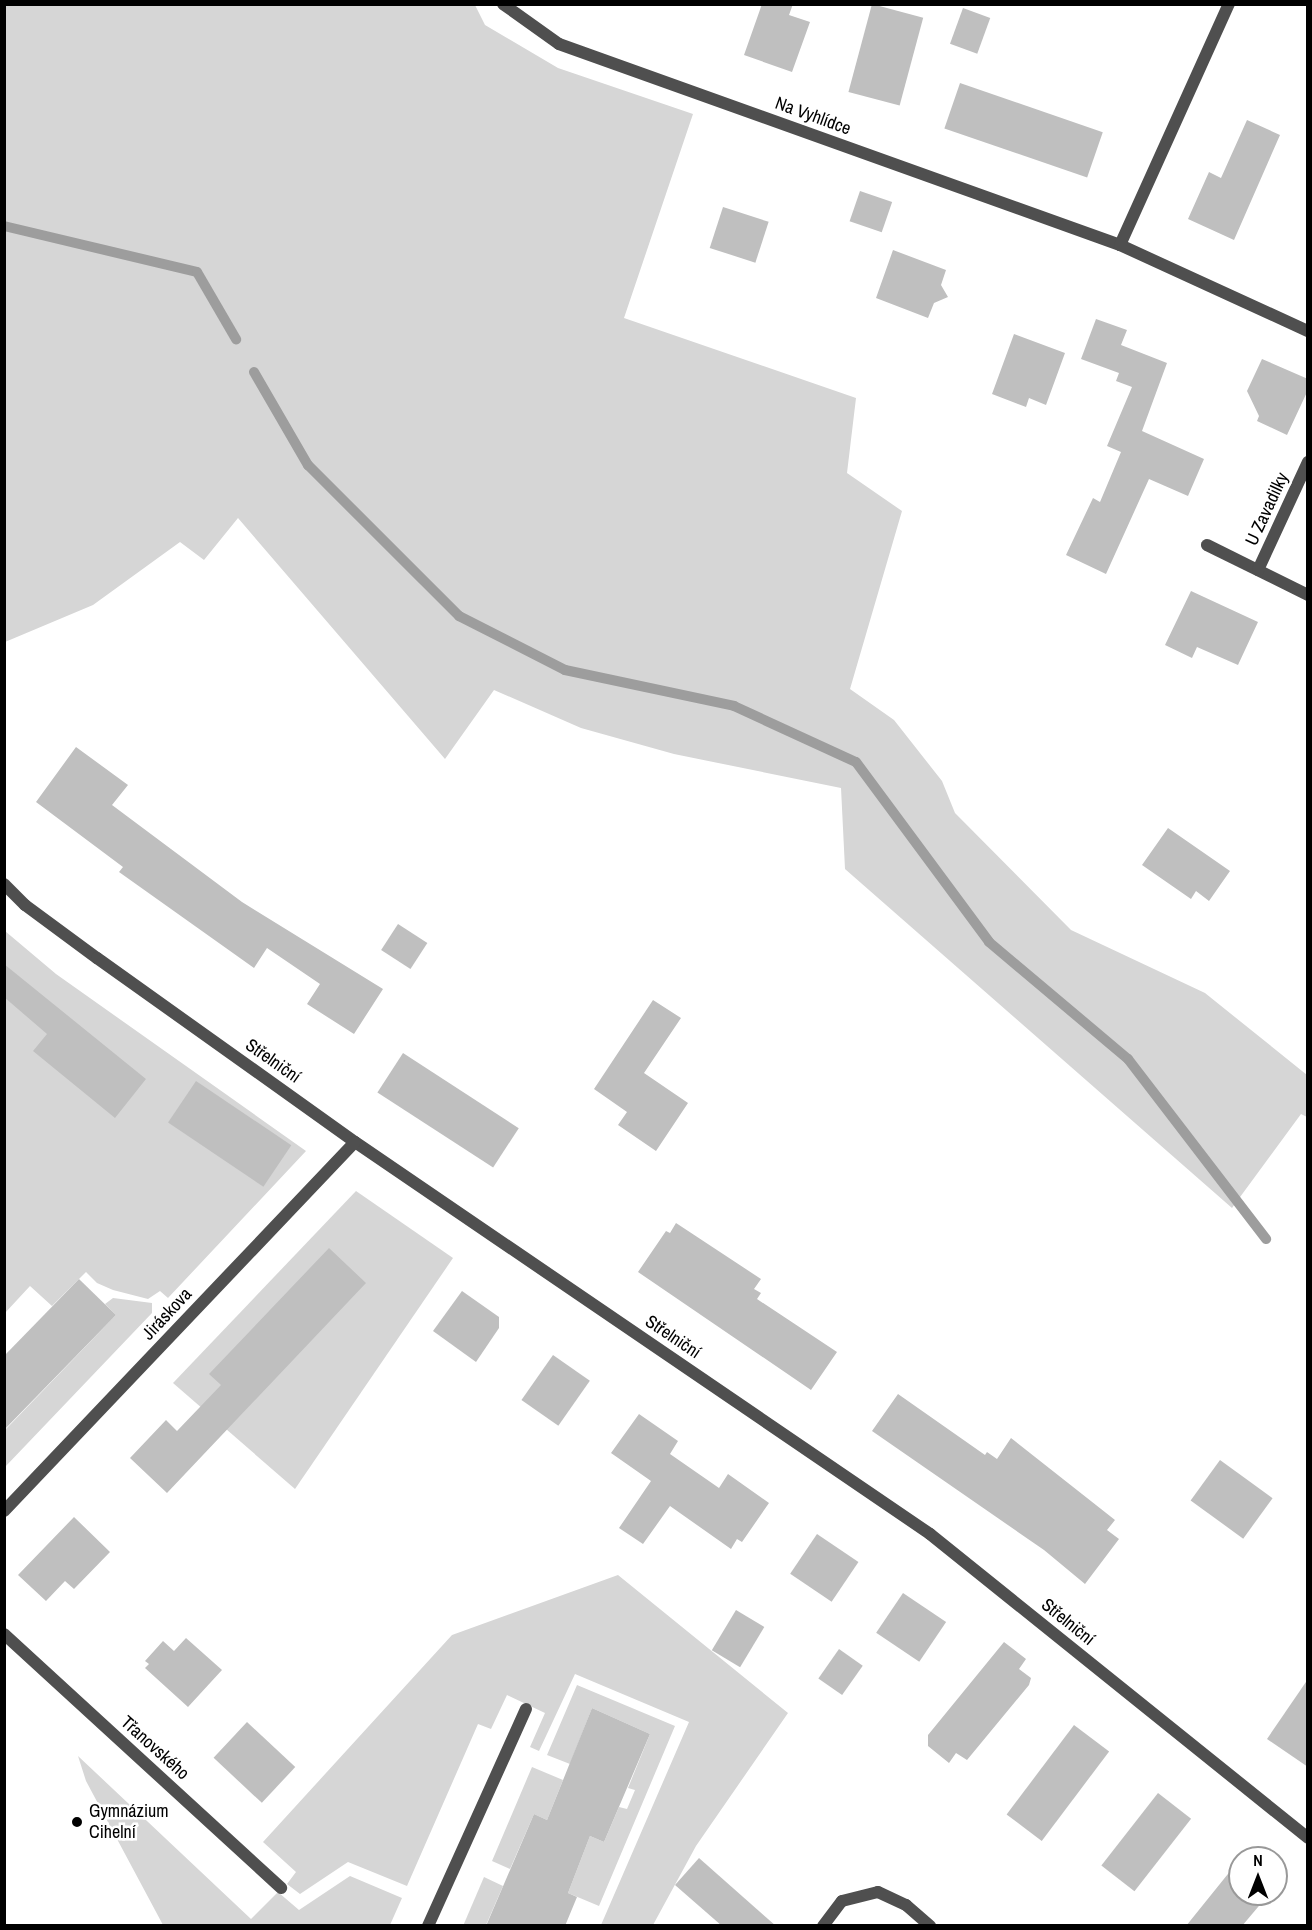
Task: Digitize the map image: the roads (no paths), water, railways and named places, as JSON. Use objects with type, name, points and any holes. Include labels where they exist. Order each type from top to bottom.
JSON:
[{"type":"street","name":"Na Vyhlídce","points":[[503,4],[559,44],[1120,245],[1308,331]]},
{"type":"street","points":[[1120,245],[1229,4]]},
{"type":"street","name":"U Zavadilky","points":[[1258,570],[1308,462]]},
{"type":"street","name":"U Zavadilky","points":[[1207,545],[1308,594]]},
{"type":"street","name":"Střelniční","points":[[4,884],[26,905],[88,951],[355,1142],[930,1534],[1308,1838]]},
{"type":"street","name":"Jiráskova","points":[[4,1511],[355,1142]]},
{"type":"street","name":"Třanovského","points":[[4,1635],[281,1888]]},
{"type":"street","points":[[428,1926],[526,1709]]},
{"type":"street","points":[[822,1926],[842,1901],[878,1892],[906,1905],[930,1926]]},
{"type":"waterway","points":[[4,226],[197,272],[236,339]]},
{"type":"waterway","points":[[254,372],[308,465],[459,616],[565,670],[734,706],[856,762],[989,942],[1128,1059],[1266,1239]]},
{"type":"place","name":"Gymnázium Cihelní","points":[[77,1822]]}]
